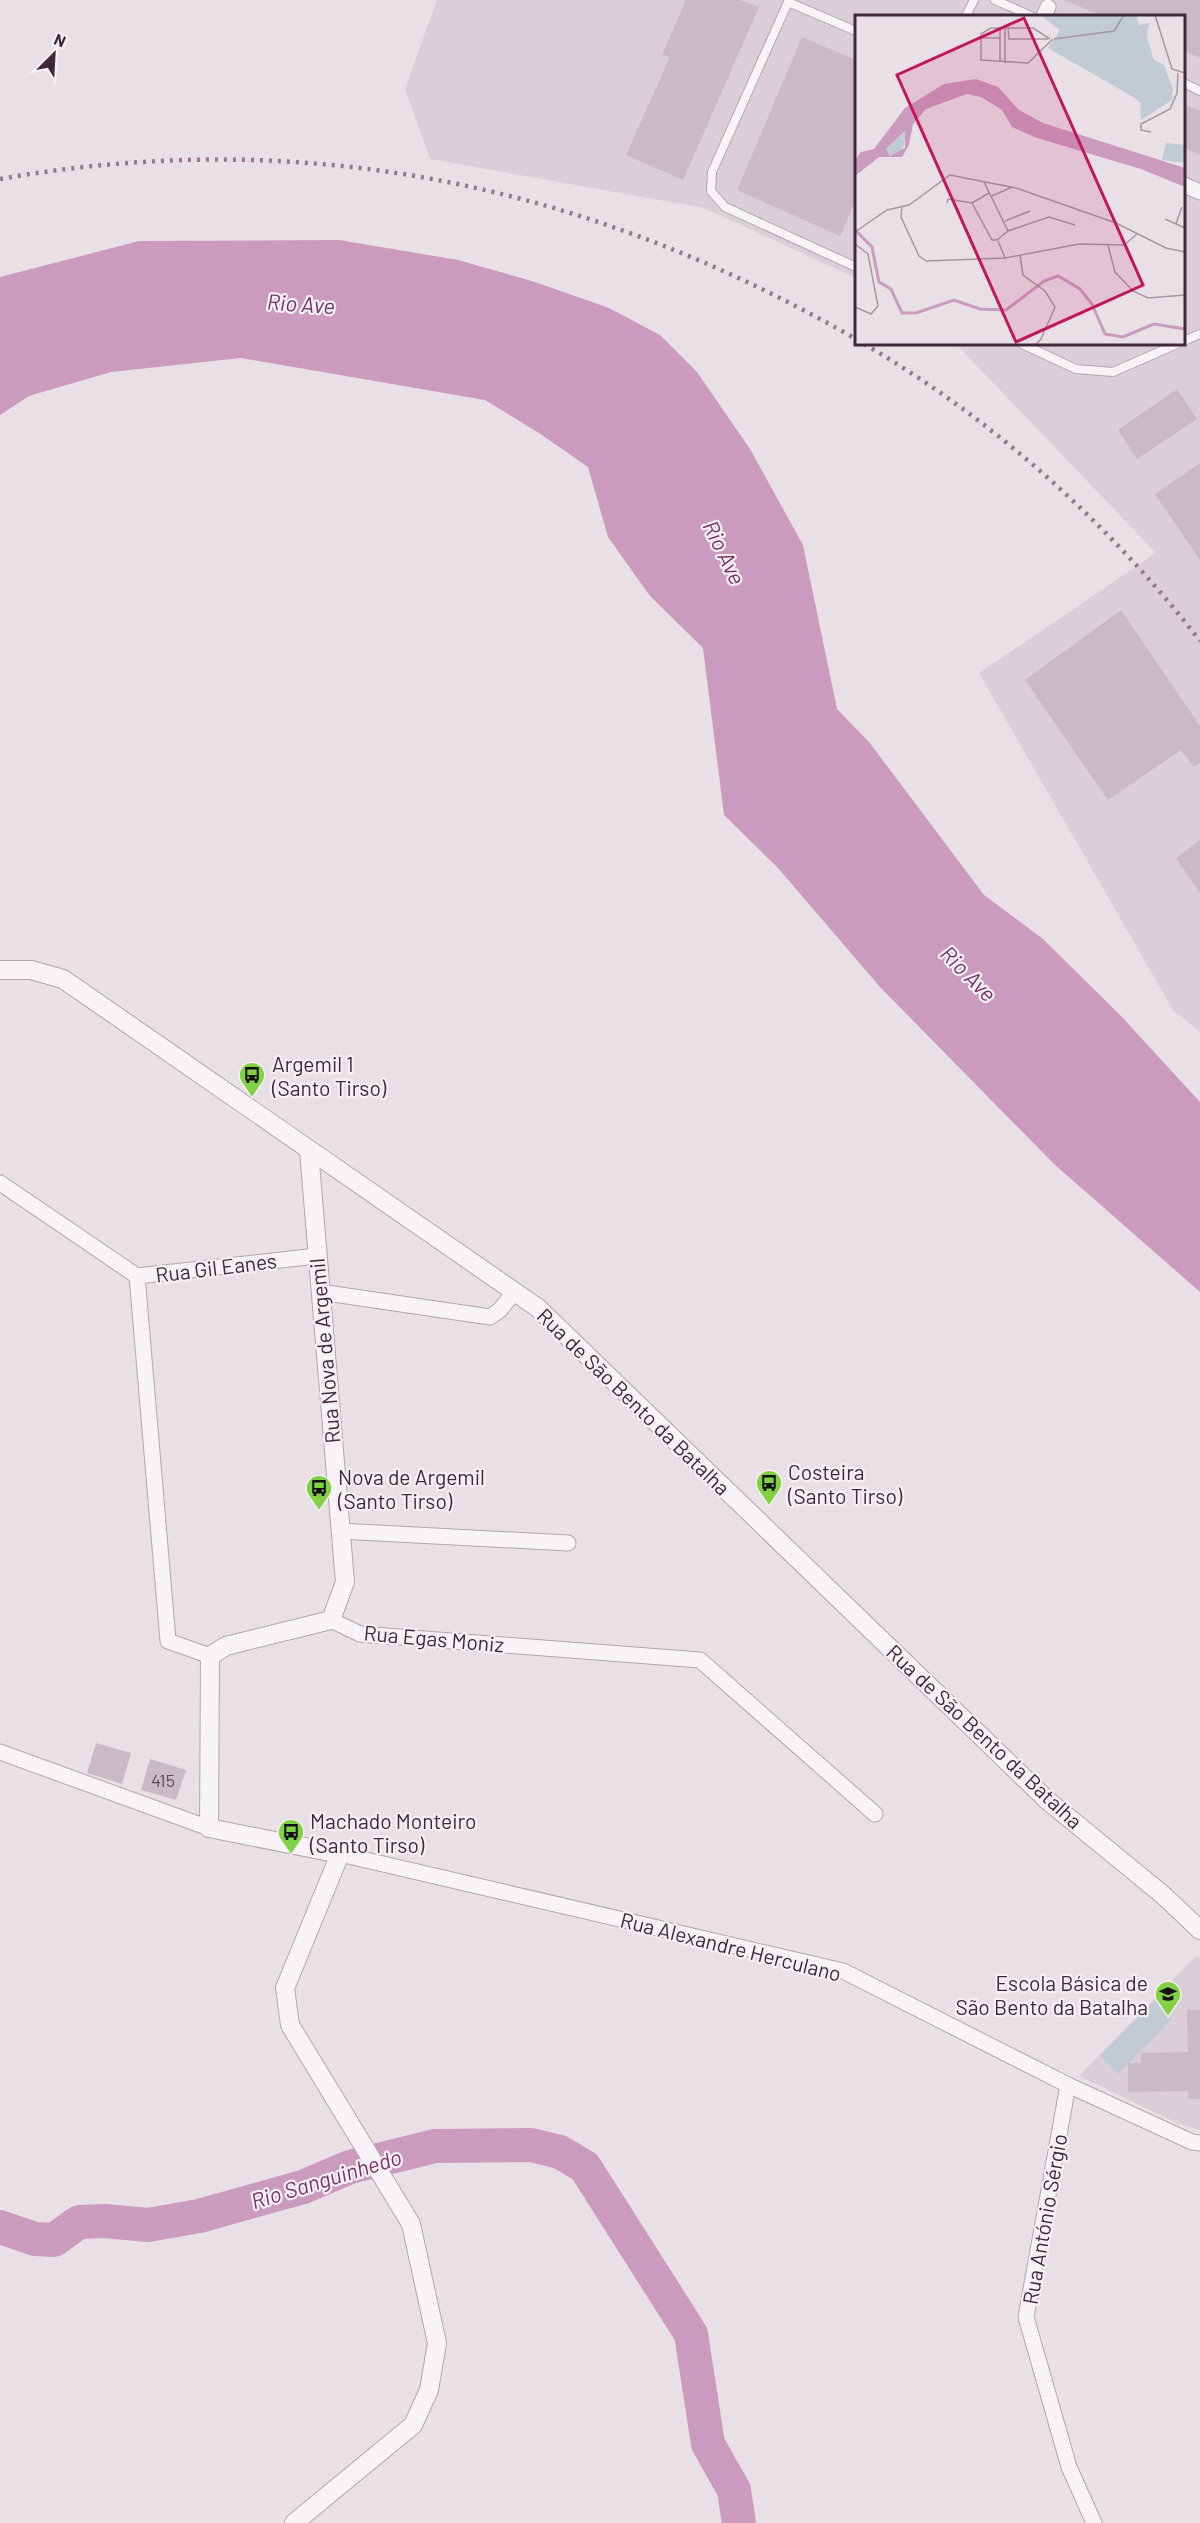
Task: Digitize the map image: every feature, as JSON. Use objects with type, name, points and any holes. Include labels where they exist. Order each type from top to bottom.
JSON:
[{"type":"street","points":[[1185,185],[1200,192]]},
{"type":"street","name":"Rua de São Bento da Batalha","points":[[0,970],[31,970],[63,979],[538,1308],[1047,1800],[1163,1895],[1200,1930]]},
{"type":"street","name":"Rua Nova de Argemil","points":[[309,1151],[345,1582],[331,1620]]},
{"type":"street","name":"Rua Gil Eanes","points":[[0,1183],[137,1276],[316,1256]]},
{"type":"street","points":[[137,1276],[168,1641],[210,1656]]},
{"type":"street","points":[[320,1292],[490,1317],[500,1310],[515,1291]]},
{"type":"street","points":[[340,1531],[568,1543]]},
{"type":"street","points":[[210,1656],[226,1646],[331,1620]]},
{"type":"street","name":"Rua Egas Moniz","points":[[331,1620],[360,1634],[700,1660],[875,1814]]},
{"type":"street","points":[[209,1828],[210,1656]]},
{"type":"street","points":[[0,1752],[209,1828],[340,1854],[285,1988],[290,2025],[411,2224],[437,2343],[429,2390],[412,2425],[294,2523]]},
{"type":"street","name":"Rua Alexandre Herculano","points":[[340,1854],[843,1971],[1068,2085],[1192,2142],[1200,2143]]},
{"type":"street","name":"Rua António Sérgio","points":[[1068,2085],[1026,2317],[1069,2467],[1094,2523]]},
{"type":"lane","points":[[966,15],[974,0]]},
{"type":"lane","points":[[995,0],[1018,14]]},
{"type":"lane","points":[[855,31],[788,1],[712,172],[711,191],[725,207],[855,266]]},
{"type":"lane","points":[[1185,84],[1200,91]]},
{"type":"lane","points":[[1185,340],[1200,333]]},
{"type":"lane","points":[[1024,345],[1076,369],[1113,372],[1175,345]]},
{"type":"shaded area","points":[[437,0],[1200,0],[1200,1032],[1173,1010],[979,673],[1156,553],[957,345],[1185,345],[1185,15],[855,15],[855,278],[704,208],[430,159],[405,89]]},
{"type":"shaded area","name":"Escola Básica de São Bento da Batalha","points":[[1197,1955],[1200,1959],[1200,2130],[1177,2123],[1079,2076]]},
{"type":"shaded area","points":[[1154,2001],[1172,2019],[1118,2074],[1100,2056]]},
{"type":"water","name":"Rio Ave","points":[[339,240],[458,260],[535,282],[609,308],[660,335],[697,372],[750,449],[803,545],[837,709],[869,742],[984,895],[1043,939],[1121,1016],[1200,1102],[1200,1292],[1054,1164],[880,987],[778,868],[724,815],[703,648],[650,596],[608,537],[588,467],[485,400],[241,358],[111,372],[29,396],[0,415],[0,277],[139,241]]},
{"type":"building","points":[[686,0],[740,0],[759,7],[683,180],[626,155],[670,57],[662,55]]},
{"type":"building","points":[[1064,0],[1200,0],[1200,58],[1185,51],[1185,15],[1101,15]]},
{"type":"building","points":[[802,37],[855,60],[855,201],[840,236],[737,190]]},
{"type":"building","points":[[1185,104],[1200,111],[1200,155],[1185,148]]},
{"type":"building","points":[[1177,389],[1197,419],[1137,459],[1118,430]]},
{"type":"building","points":[[1200,463],[1200,560],[1155,494]]},
{"type":"building","points":[[1121,610],[1200,726],[1200,763],[1194,767],[1181,750],[1108,800],[1025,680]]},
{"type":"building","points":[[1200,840],[1200,893],[1176,858]]},
{"type":"building","points":[[96,1743],[131,1753],[122,1784],[87,1773]]},
{"type":"building","points":[[150,1759],[186,1770],[176,1800],[141,1790]]},
{"type":"building","points":[[1187,2010],[1200,2010],[1200,2099],[1189,2099],[1188,2091],[1128,2092],[1128,2063],[1141,2063],[1141,2053],[1188,2052]]},
{"type":"waterway","name":"Rio Sanguinhedo","points":[[0,2227],[35,2239],[54,2240],[79,2222],[105,2221],[148,2225],[199,2216],[303,2187],[350,2167],[435,2146],[531,2145],[560,2152],[585,2167],[691,2334],[708,2444],[734,2490],[739,2523]]},
{"type":"railway","points":[[0,179],[114,164],[226,160],[335,165],[443,181],[548,206],[652,241],[755,286],[855,338]]},
{"type":"railway","points":[[866,345],[958,405],[1046,476],[1127,555],[1200,641]]},
{"type":"place","name":"Argemil 1 (Santo Tirso)","points":[[252,1098]]},
{"type":"place","name":"Costeira (Santo Tirso)","points":[[769,1506]]},
{"type":"place","name":"Nova de Argemil (Santo Tirso)","points":[[319,1511]]},
{"type":"place","name":"Machado Monteiro (Santo Tirso)","points":[[291,1855]]},
{"type":"place","name":"Escola Básica de São Bento da Batalha","points":[[1168,2017]]}]
